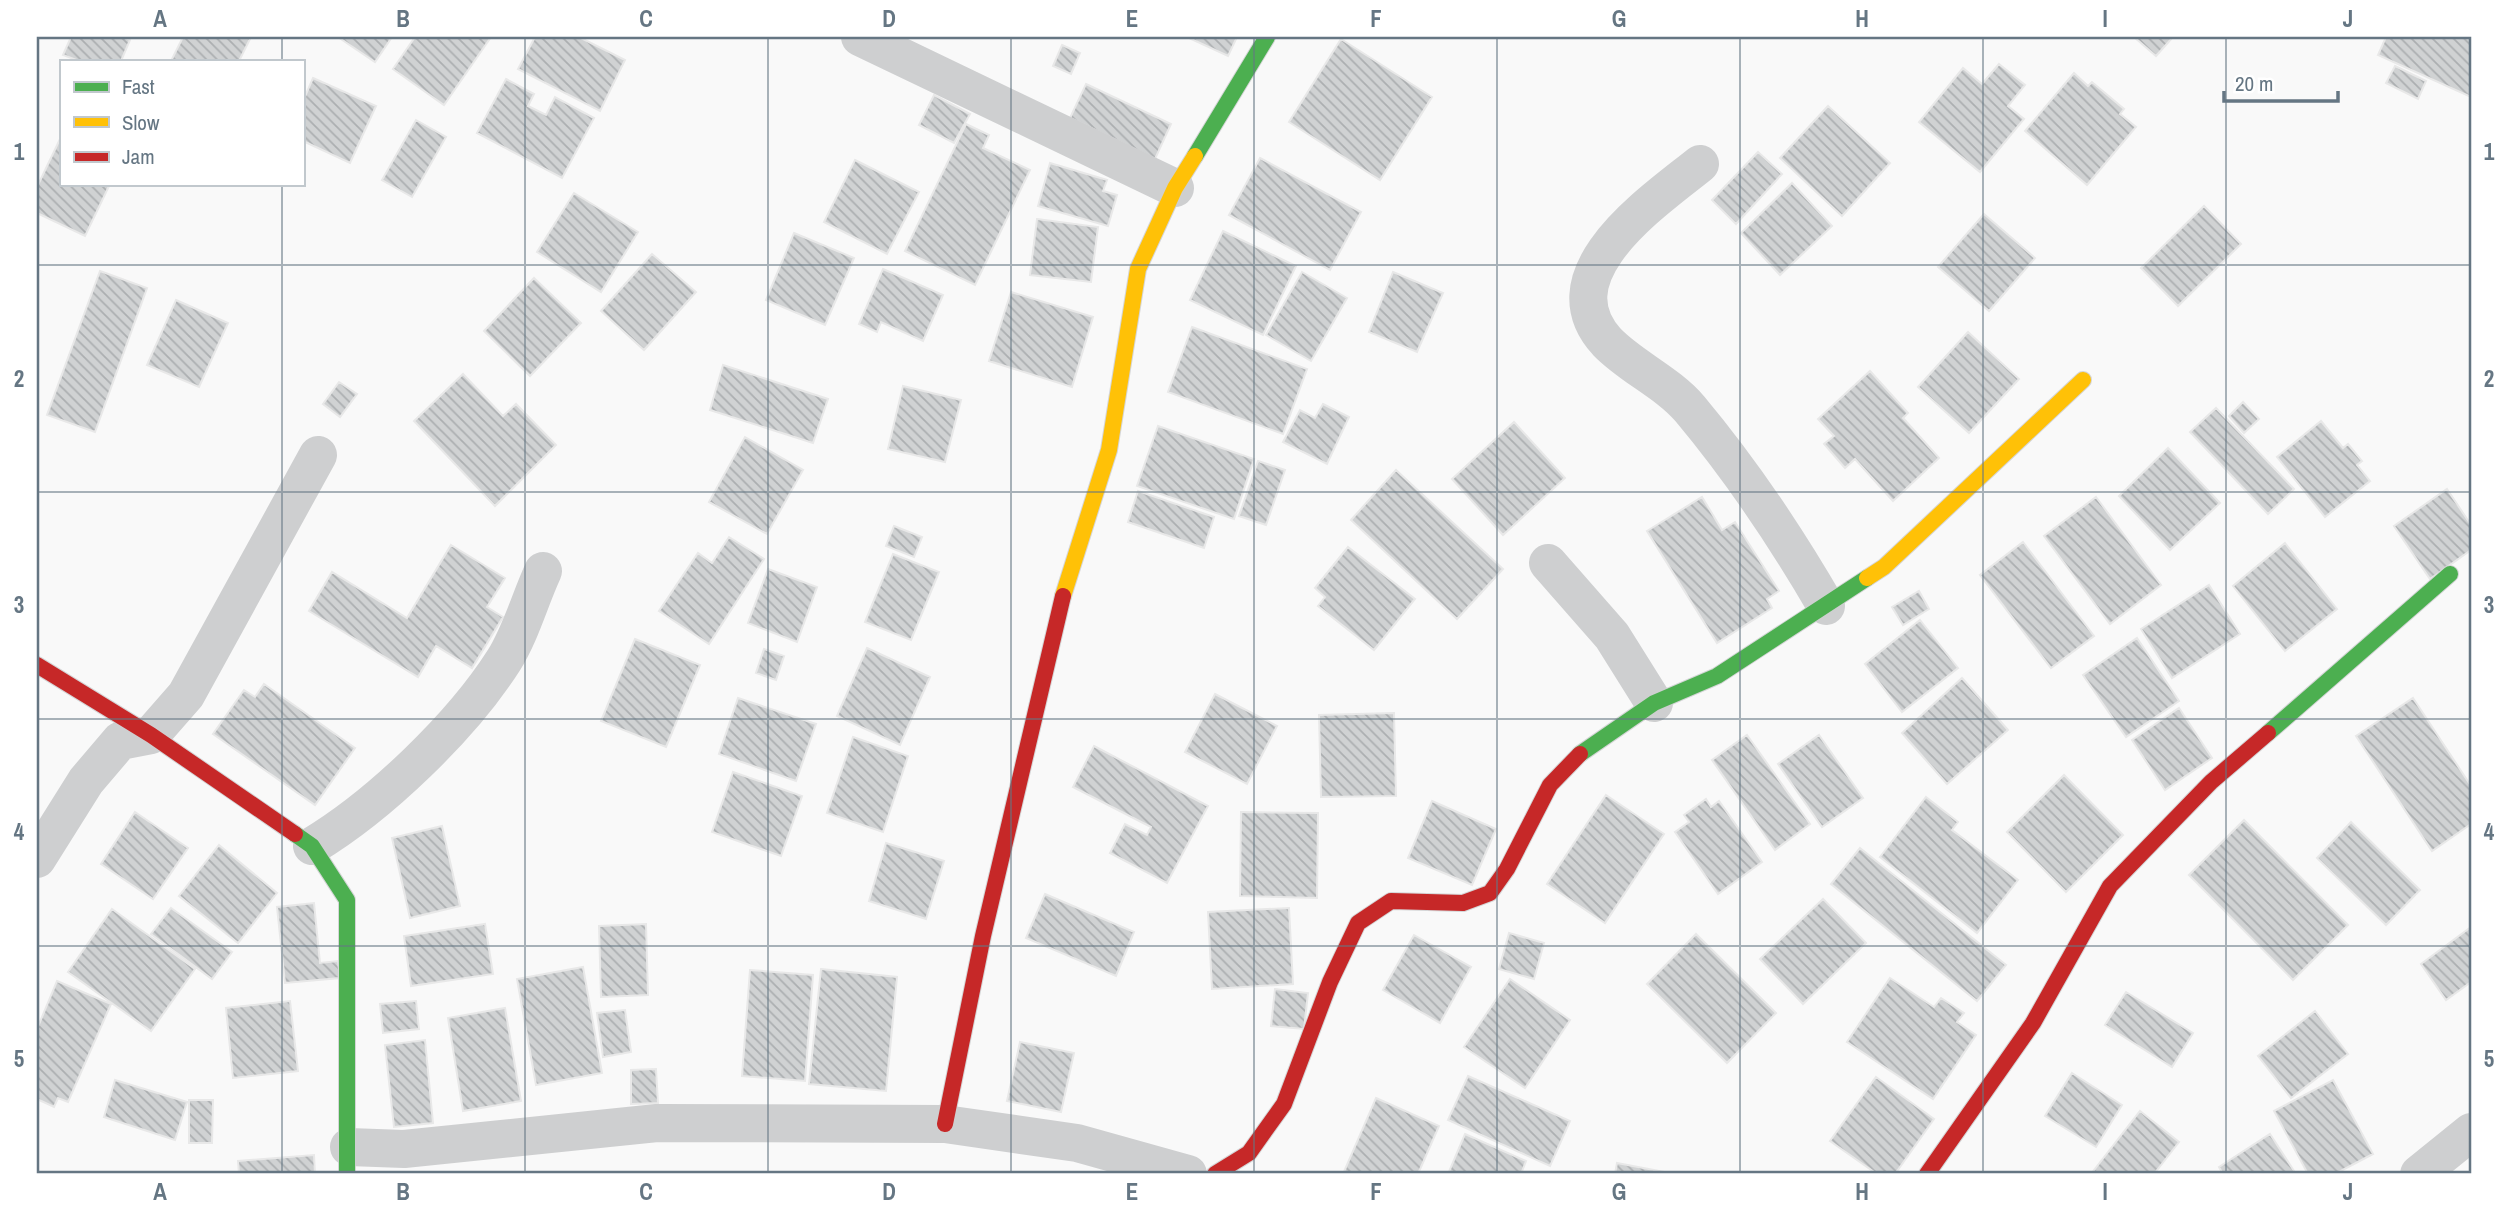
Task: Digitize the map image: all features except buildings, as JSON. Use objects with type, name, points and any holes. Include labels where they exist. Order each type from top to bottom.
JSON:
[{"type":"street","points":[[860,37],[1175,188]]},
{"type":"street","points":[[945,1124],[983,936],[1065,587],[1109,450],[1138,269],[1175,188],[1267,37]]},
{"type":"street","points":[[1700,164],[1620,230],[1594,273],[1588,300],[1592,323],[1609,343],[1688,407],[1787,538],[1825,606]]},
{"type":"street","points":[[1215,1174],[1249,1153],[1284,1104],[1330,982],[1358,923],[1391,901],[1463,903],[1490,893],[1507,869],[1550,785],[1587,748],[1654,703],[1717,677],[1884,567],[2083,380]]},
{"type":"street","points":[[37,859],[86,781],[120,741],[151,735],[186,695],[318,455]]},
{"type":"street","points":[[1548,563],[1612,636],[1654,703]]},
{"type":"street","points":[[312,846],[347,824],[447,733],[505,659],[542,570]]},
{"type":"street","points":[[1927,1174],[2033,1023],[2110,886],[2211,782],[2450,574]]},
{"type":"street","points":[[37,665],[151,735],[312,846],[347,900],[348,1161],[404,1149],[657,1123],[945,1124],[1077,1143],[1188,1174]]},
{"type":"street","points":[[2419,1174],[2471,1132]]},
{"type":"traffic: fast","points":[[1195,156],[1267,37]]},
{"type":"traffic: fast","points":[[2268,733],[2450,574]]},
{"type":"traffic: fast","points":[[1580,754],[1654,703],[1717,676],[1867,578]]},
{"type":"traffic: fast","points":[[295,834],[312,846],[347,900],[347,1174]]},
{"type":"traffic: slow","points":[[1063,596],[1109,450],[1138,269],[1175,188],[1195,156]]},
{"type":"traffic: slow","points":[[1867,578],[1884,567],[2083,380]]},
{"type":"traffic: jam","points":[[945,1124],[983,936],[1063,596]]},
{"type":"traffic: jam","points":[[37,665],[151,735],[295,834]]},
{"type":"traffic: jam","points":[[1927,1174],[2033,1023],[2110,886],[2211,782],[2268,733]]},
{"type":"traffic: jam","points":[[1215,1174],[1249,1153],[1284,1104],[1330,982],[1358,923],[1391,901],[1463,903],[1490,893],[1507,869],[1550,785],[1580,754]]}]
